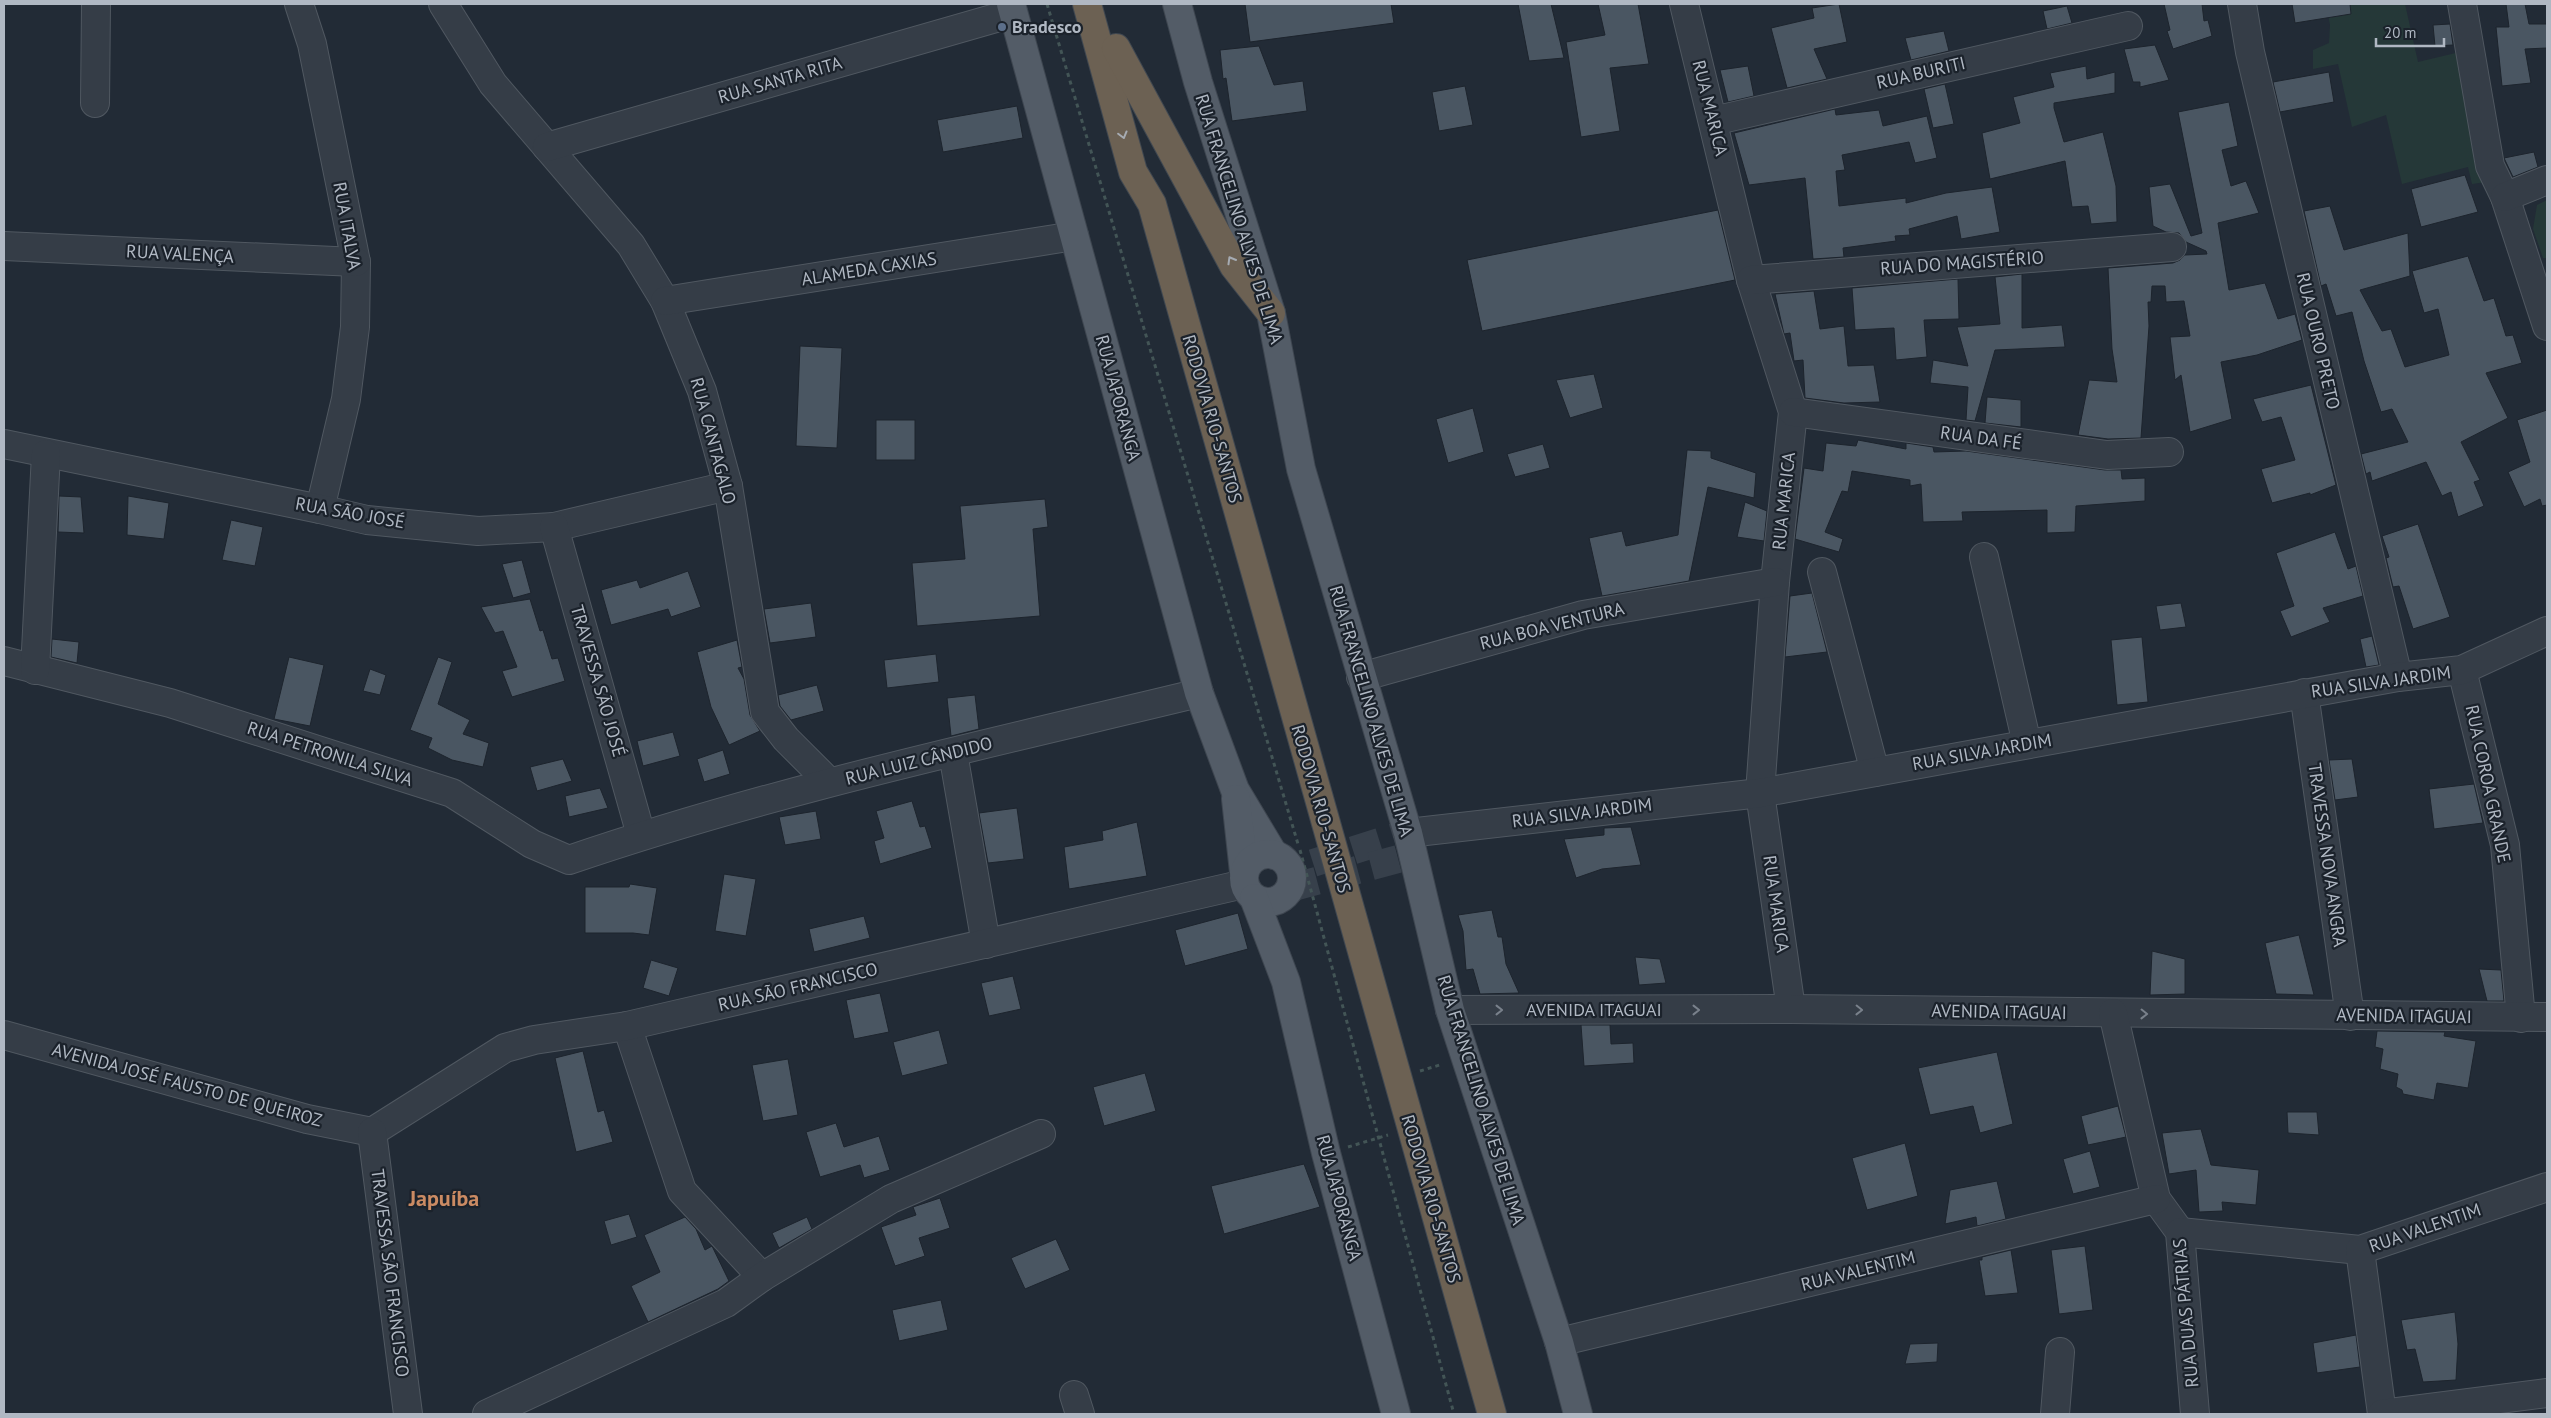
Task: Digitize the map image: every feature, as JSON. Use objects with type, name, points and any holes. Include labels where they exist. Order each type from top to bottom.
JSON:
[{"type":"highway","name":"RODOVIA RIO-SANTOS","points":[[1087,4],[1133,172],[1152,204],[1492,1414]]},
{"type":"highway","name":"RODOVIA RIO-SANTOS","points":[[1102,4],[1154,174],[1152,204]]},
{"type":"highway","points":[[1116,48],[1234,266],[1271,313]]},
{"type":"main road","name":"RUA FRANCELINO ALVES DE LIMA","points":[[1177,4],[1198,82],[1271,313],[1302,469],[1361,677],[1408,833],[1450,1010],[1559,1342],[1578,1414]]},
{"type":"main road","name":"RUA JAPORANGA","points":[[1012,8],[1199,693],[1235,790],[1274,855]]},
{"type":"main road","name":"RUA JAPORANGA","points":[[1235,790],[1247,885],[1286,982],[1326,1153],[1396,1414]]},
{"type":"main road","points":[[1274,855],[1286,863],[1292,876],[1290,888],[1280,899],[1267,902],[1247,885],[1252,860],[1259,856],[1274,855]]},
{"type":"main road","name":"RUA JAPORANGA","points":[[1280,899],[1286,982]]},
{"type":"street","points":[[95,103],[96,4]]},
{"type":"street","name":"RUA ITALVA","points":[[299,4],[312,44],[356,262],[354,327],[346,399],[320,508]]},
{"type":"street","name":"RUA CANTAGALO","points":[[443,4],[493,84],[631,245],[665,301],[702,391],[728,486],[765,712],[786,739],[829,782]]},
{"type":"street","name":"RUA MARICA","points":[[1684,4],[1751,280],[1793,412],[1775,582],[1760,793],[1791,1009]]},
{"type":"street","name":"RUA OURO PRETO","points":[[2242,4],[2254,71],[2398,677]]},
{"type":"street","points":[[2462,4],[2490,166],[2505,197],[2547,326]]},
{"type":"street","name":"RUA SANTA RITA","points":[[547,147],[1012,8]]},
{"type":"street","name":"RUA BURITI","points":[[1713,121],[2128,26]]},
{"type":"street","points":[[2505,197],[2547,180]]},
{"type":"street","name":"ALAMEDA CAXIAS","points":[[665,301],[1074,236]]},
{"type":"street","name":"RUA VALENÇA","points":[[4,246],[356,262]]},
{"type":"street","name":"RUA DO MAGISTÉRIO","points":[[1751,280],[2172,247]]},
{"type":"street","name":"RUA DA FÉ","points":[[1793,412],[2107,455],[2169,452]]},
{"type":"street","name":"RUA SÃO JOSÉ","points":[[4,444],[320,508],[367,520],[478,532],[554,526],[728,486]]},
{"type":"street","points":[[35,670],[46,454]]},
{"type":"street","name":"TRAVESSA SÃO JOSÉ","points":[[554,526],[641,836]]},
{"type":"street","points":[[1984,557],[2027,744]]},
{"type":"street","points":[[1822,572],[1875,772]]},
{"type":"street","name":"RUA BOA VENTURA","points":[[1361,677],[1582,615],[1775,582]]},
{"type":"street","name":"RUA SILVA JARDIM","points":[[1408,833],[1760,793],[2304,693],[2398,677],[2462,670],[2547,631]]},
{"type":"street","name":"RUA PETRONILA SILVA","points":[[4,662],[170,703],[452,792],[532,844],[568,860],[641,836]]},
{"type":"street","name":"RUA COROA GRANDE","points":[[2462,670],[2505,845],[2534,1017]]},
{"type":"street","name":"RUA LUIZ CÂNDIDO","points":[[641,836],[829,782],[1199,693]]},
{"type":"street","name":"TRAVESSA NOVA ANGRA","points":[[2304,693],[2350,1016]]},
{"type":"street","points":[[953,752],[986,944]]},
{"type":"street","name":"RUA SÃO FRANCISCO","points":[[372,1132],[505,1048],[534,1040],[627,1026],[1247,885]]},
{"type":"street","name":"AVENIDA ITAGUAI","points":[[1450,1010],[1791,1009],[2113,1014],[2534,1017]]},
{"type":"street","name":"RUA DUAS PÁTRIAS","points":[[2113,1014],[2156,1199],[2180,1232],[2195,1414]]},
{"type":"street","points":[[627,1026],[682,1191],[762,1277]]},
{"type":"street","name":"AVENIDA JOSÉ FAUSTO DE QUEIROZ","points":[[4,1035],[306,1119],[372,1132]]},
{"type":"street","name":"TRAVESSA SÃO FRANCISCO","points":[[372,1132],[408,1414]]},
{"type":"street","points":[[487,1414],[726,1303],[762,1277],[891,1198],[1042,1134]]},
{"type":"street","name":"RUA VALENTIM","points":[[2180,1232],[2360,1250],[2547,1187]]},
{"type":"street","name":"RUA VALENTIM","points":[[1559,1342],[2156,1199]]},
{"type":"street","points":[[2360,1250],[2382,1414],[2547,1393]]},
{"type":"street","points":[[2055,1414],[2060,1352]]},
{"type":"path","points":[[1047,4],[1298,844],[1454,1414]]},
{"type":"path","points":[[1326,1153],[1411,1128]]},
{"type":"shaded area","points":[[2326,4],[2405,4],[2418,62],[2464,51],[2486,182],[2472,184],[2468,167],[2402,184],[2386,115],[2352,127],[2338,64],[2313,69],[2313,50],[2329,43],[2330,25]]},
{"type":"shaded area","points":[[2547,200],[2547,258],[2543,258],[2533,229],[2537,205]]},
{"type":"building","points":[[1245,4],[1391,4],[1394,23],[1250,42]]},
{"type":"building","points":[[1518,4],[1551,4],[1564,58],[1529,61]]},
{"type":"building","points":[[1598,4],[1638,4],[1649,64],[1610,68],[1620,131],[1581,137],[1566,42],[1605,35]]},
{"type":"building","points":[[1839,4],[1847,42],[1814,49],[1827,79],[1787,88],[1771,28],[1814,18],[1812,8]]},
{"type":"building","points":[[2164,4],[2202,4],[2204,21],[2208,20],[2212,36],[2173,49],[2167,31],[2170,30]]},
{"type":"building","points":[[2292,4],[2350,4],[2351,14],[2295,23]]},
{"type":"building","points":[[2506,4],[2525,4],[2529,24],[2547,24],[2547,48],[2525,49],[2531,83],[2502,86],[2496,27],[2509,27]]},
{"type":"building","points":[[2067,6],[2072,23],[2047,29],[2043,11]]},
{"type":"building","points":[[2450,24],[2453,45],[2435,46],[2433,25]]},
{"type":"building","points":[[1944,31],[1949,51],[1911,60],[1905,38]]},
{"type":"building","points":[[2155,45],[2169,80],[2140,87],[2140,82],[2133,82],[2124,49]]},
{"type":"building","points":[[1259,46],[1274,85],[1303,81],[1307,111],[1232,121],[1226,78],[1223,79],[1220,50]]},
{"type":"building","points":[[1748,66],[1754,96],[1728,102],[1720,70]]},
{"type":"building","points":[[2086,66],[2087,79],[2115,72],[2115,93],[2054,103],[2054,108],[2064,142],[2103,132],[2116,186],[2117,222],[2091,224],[2088,206],[2072,207],[2065,161],[1990,179],[1982,133],[2020,123],[2013,97],[2054,87],[2050,73]]},
{"type":"building","points":[[2329,72],[2334,102],[2280,112],[2273,82]]},
{"type":"building","points":[[1945,84],[1954,124],[1933,128],[1924,89]]},
{"type":"building","points":[[1465,86],[1473,125],[1439,131],[1432,92]]},
{"type":"building","points":[[2229,102],[2238,146],[2222,150],[2231,186],[2246,181],[2259,213],[2218,223],[2229,290],[2265,283],[2278,319],[2295,314],[2302,340],[2257,355],[2221,362],[2232,419],[2190,432],[2181,375],[2175,380],[2170,337],[2190,336],[2184,301],[2166,302],[2165,286],[2152,286],[2151,302],[2148,302],[2149,326],[2141,438],[2108,439],[2078,435],[2089,380],[2117,382],[2112,349],[2108,268],[2173,263],[2185,255],[2207,254],[2206,251],[2186,242],[2179,233],[2166,232],[2153,226],[2149,187],[2170,184],[2191,236],[2202,233],[2178,112]]},
{"type":"building","points":[[1017,106],[1023,138],[943,152],[937,120]]},
{"type":"building","points":[[1835,109],[1836,115],[1879,110],[1883,126],[1927,116],[1937,158],[1915,163],[1909,142],[1842,155],[1845,170],[1836,171],[1839,206],[1906,198],[1906,203],[1946,193],[1992,187],[2000,232],[1961,239],[1957,216],[1909,229],[1910,235],[1895,236],[1896,241],[1843,248],[1844,257],[1813,259],[1805,178],[1749,185],[1734,133]]},
{"type":"building","points":[[2534,152],[2538,167],[2513,177],[2504,158]]},
{"type":"building","points":[[2465,175],[2478,212],[2421,227],[2411,189]]},
{"type":"building","points":[[2330,206],[2344,250],[2408,233],[2410,276],[2360,290],[2382,331],[2391,329],[2405,367],[2449,355],[2438,309],[2424,313],[2412,271],[2468,256],[2484,301],[2494,298],[2506,336],[2513,335],[2522,363],[2486,373],[2508,418],[2461,442],[2480,480],[2474,482],[2484,506],[2458,517],[2451,492],[2442,496],[2426,462],[2372,481],[2370,472],[2366,474],[2361,454],[2408,442],[2392,409],[2381,412],[2364,361],[2352,312],[2336,316],[2326,284],[2321,286],[2304,211]]},
{"type":"building","points":[[1718,210],[1735,280],[1482,331],[1467,260]]},
{"type":"building","points":[[2022,274],[2022,328],[2062,325],[2065,347],[1995,350],[1975,421],[1966,420],[1968,387],[1930,383],[1933,360],[1968,366],[1957,327],[2000,324],[1995,277]]},
{"type":"building","points":[[1958,279],[1959,319],[1924,320],[1927,357],[1896,360],[1894,328],[1855,330],[1852,288]]},
{"type":"building","points":[[1814,291],[1820,329],[1844,326],[1848,366],[1874,365],[1880,402],[1844,403],[1805,398],[1803,360],[1794,361],[1790,333],[1784,334],[1775,294]]},
{"type":"building","points":[[800,346],[842,348],[837,448],[796,446]]},
{"type":"building","points":[[1594,374],[1603,408],[1570,418],[1556,380]]},
{"type":"building","points":[[2311,385],[2336,485],[2310,495],[2310,493],[2272,503],[2261,469],[2295,460],[2281,417],[2262,422],[2253,399]]},
{"type":"building","points":[[1987,397],[2021,400],[2021,427],[1985,423]]},
{"type":"building","points":[[1473,408],[1484,452],[1448,463],[1436,419]]},
{"type":"building","points":[[2547,410],[2547,505],[2542,506],[2540,499],[2524,507],[2508,472],[2530,462],[2517,420]]},
{"type":"building","points":[[876,420],[915,420],[915,460],[876,460]]},
{"type":"building","points":[[1858,440],[1906,449],[1906,443],[1933,447],[1934,452],[1966,451],[2105,470],[2121,470],[2122,479],[2145,478],[2145,501],[2076,506],[2075,532],[2047,533],[2047,510],[1962,512],[1963,521],[1923,522],[1921,484],[1910,486],[1910,480],[1852,471],[1848,492],[1842,491],[1825,532],[1843,539],[1839,552],[1795,539],[1804,468],[1823,471],[1826,443],[1856,446]]},
{"type":"building","points":[[1543,444],[1550,468],[1515,477],[1507,454]]},
{"type":"building","points":[[1687,450],[1711,451],[1711,458],[1756,473],[1754,498],[1708,487],[1689,581],[1602,596],[1589,538],[1622,531],[1626,546],[1678,535]]},
{"type":"building","points":[[59,496],[81,497],[84,533],[58,532]]},
{"type":"building","points":[[128,496],[169,503],[164,539],[127,535]]},
{"type":"building","points":[[1045,499],[1048,527],[1033,529],[1040,616],[917,626],[912,563],[965,559],[960,506]]},
{"type":"building","points":[[1745,502],[1767,511],[1764,541],[1737,537]]},
{"type":"building","points":[[231,520],[263,527],[255,566],[222,560]]},
{"type":"building","points":[[2418,524],[2450,617],[2413,629],[2399,586],[2393,587],[2386,558],[2389,557],[2382,536]]},
{"type":"building","points":[[2335,532],[2348,569],[2356,566],[2363,596],[2323,608],[2330,622],[2291,637],[2280,611],[2294,606],[2276,553]]},
{"type":"building","points":[[522,560],[531,593],[513,598],[502,564]]},
{"type":"building","points":[[688,571],[701,607],[671,617],[668,609],[611,625],[601,590],[637,580],[640,588]]},
{"type":"building","points":[[1812,593],[1827,652],[1785,657],[1790,596]]},
{"type":"building","points":[[530,599],[540,631],[543,630],[552,659],[558,658],[565,681],[512,697],[502,671],[517,667],[503,631],[495,633],[481,607]]},
{"type":"building","points":[[811,603],[816,637],[770,643],[764,609]]},
{"type":"building","points":[[2181,603],[2186,627],[2160,630],[2156,606]]},
{"type":"building","points":[[2372,636],[2379,665],[2366,667],[2360,639]]},
{"type":"building","points":[[2142,637],[2148,702],[2117,705],[2111,640]]},
{"type":"building","points":[[52,639],[79,642],[77,663],[51,657]]},
{"type":"building","points":[[737,640],[742,667],[738,668],[744,679],[750,715],[760,731],[729,745],[711,707],[697,652]]},
{"type":"building","points":[[936,654],[939,682],[887,688],[884,660]]},
{"type":"building","points":[[289,657],[324,665],[310,726],[274,719]]},
{"type":"building","points":[[438,657],[452,662],[438,704],[470,720],[463,734],[489,743],[483,767],[452,760],[428,748],[432,738],[410,730]]},
{"type":"building","points":[[370,669],[386,675],[380,695],[363,691]]},
{"type":"building","points":[[817,685],[824,711],[791,720],[780,706],[778,695]]},
{"type":"building","points":[[975,695],[979,729],[951,736],[947,698]]},
{"type":"building","points":[[673,732],[680,756],[643,766],[637,741]]},
{"type":"building","points":[[723,750],[730,774],[704,782],[697,759]]},
{"type":"building","points":[[563,759],[572,781],[537,791],[530,767]]},
{"type":"building","points":[[2352,759],[2358,797],[2335,800],[2329,760]]},
{"type":"building","points":[[2474,784],[2483,823],[2434,829],[2429,789]]},
{"type":"building","points":[[600,788],[608,808],[569,817],[565,796]]},
{"type":"building","points":[[912,801],[920,827],[925,826],[932,848],[880,864],[874,841],[884,838],[876,811]]},
{"type":"building","points":[[1017,808],[1024,859],[988,863],[979,813]]},
{"type":"building","points":[[816,811],[821,839],[785,845],[779,817]]},
{"type":"building","points":[[1137,822],[1147,876],[1069,889],[1064,847],[1103,840],[1102,831]]},
{"type":"building","points":[[1631,827],[1641,865],[1602,869],[1576,878],[1564,839],[1604,835],[1604,828]]},
{"type":"building","points":[[724,874],[756,879],[746,936],[715,931]]},
{"type":"building","points":[[630,884],[657,888],[649,935],[585,933],[585,887],[629,887]]},
{"type":"building","points":[[1492,910],[1498,937],[1502,937],[1506,964],[1519,993],[1480,994],[1473,969],[1466,970],[1463,931],[1458,915]]},
{"type":"building","points":[[1238,913],[1248,949],[1185,966],[1175,930]]},
{"type":"building","points":[[864,916],[870,938],[814,952],[809,929]]},
{"type":"building","points":[[2299,935],[2314,995],[2276,994],[2265,943]]},
{"type":"building","points":[[2152,951],[2185,959],[2185,994],[2150,995]]},
{"type":"building","points":[[1635,957],[1660,959],[1666,983],[1639,985]]},
{"type":"building","points":[[651,960],[678,968],[669,996],[643,988]]},
{"type":"building","points":[[2479,969],[2501,970],[2504,1001],[2487,1001]]},
{"type":"building","points":[[1013,976],[1021,1009],[989,1016],[981,983]]},
{"type":"building","points":[[880,993],[889,1032],[854,1039],[846,1000]]},
{"type":"building","points":[[1581,1025],[1610,1025],[1611,1044],[1633,1043],[1634,1063],[1584,1066]]},
{"type":"building","points":[[939,1030],[948,1064],[902,1076],[893,1042]]},
{"type":"building","points":[[2377,1031],[2445,1032],[2444,1036],[2476,1041],[2468,1088],[2437,1083],[2434,1100],[2403,1094],[2402,1090],[2396,1087],[2398,1074],[2380,1069],[2383,1049],[2375,1047]]},
{"type":"building","points":[[583,1051],[598,1112],[604,1110],[613,1142],[576,1152],[555,1058]]},
{"type":"building","points":[[1997,1052],[2013,1124],[1980,1133],[1973,1106],[1930,1115],[1918,1068]]},
{"type":"building","points":[[788,1059],[798,1115],[763,1121],[752,1065]]},
{"type":"building","points":[[1145,1073],[1156,1111],[1104,1126],[1093,1087]]},
{"type":"building","points":[[2118,1106],[2126,1137],[2088,1145],[2081,1116]]},
{"type":"building","points":[[2287,1112],[2317,1112],[2319,1135],[2288,1133]]},
{"type":"building","points":[[836,1123],[844,1147],[879,1136],[890,1170],[864,1178],[860,1165],[820,1177],[806,1132]]},
{"type":"building","points":[[2201,1129],[2211,1165],[2259,1170],[2256,1205],[2222,1202],[2223,1211],[2199,1212],[2196,1170],[2169,1174],[2162,1133]]},
{"type":"building","points":[[1905,1143],[1918,1196],[1867,1210],[1852,1158]]},
{"type":"building","points":[[2090,1151],[2100,1187],[2073,1194],[2063,1159]]},
{"type":"building","points":[[1304,1164],[1320,1207],[1224,1234],[1211,1186]]},
{"type":"building","points":[[1997,1181],[2006,1219],[1977,1226],[1976,1217],[1945,1224],[1950,1190]]},
{"type":"building","points":[[940,1198],[950,1228],[919,1238],[925,1256],[895,1266],[881,1227],[916,1215],[913,1207]]},
{"type":"building","points":[[629,1214],[637,1237],[611,1245],[604,1221]]},
{"type":"building","points":[[685,1217],[696,1229],[705,1250],[712,1246],[729,1281],[718,1289],[648,1322],[631,1286],[660,1272],[644,1235]]},
{"type":"building","points":[[807,1217],[812,1229],[779,1248],[772,1233]]},
{"type":"building","points":[[1056,1239],[1070,1270],[1025,1289],[1011,1258]]},
{"type":"building","points":[[2085,1246],[2093,1310],[2059,1314],[2051,1250]]},
{"type":"building","points":[[2011,1250],[2018,1293],[1985,1296],[1979,1260],[1982,1260],[1982,1257]]},
{"type":"building","points":[[941,1300],[948,1330],[899,1341],[892,1310]]},
{"type":"building","points":[[2455,1312],[2458,1344],[2456,1380],[2423,1382],[2415,1349],[2407,1350],[2401,1320]]},
{"type":"building","points":[[2356,1335],[2360,1367],[2317,1373],[2313,1343]]},
{"type":"building","points":[[1938,1343],[1937,1362],[1905,1364],[1910,1344]]},
{"type":"tunnel","points":[[1313,863],[1408,833]]},
{"type":"tunnel","points":[[1290,888],[1413,855]]},
{"type":"place","name":"Bradesco","points":[[1002,27]]},
{"type":"district","name":"Japuíba","points":[[444,1198]]}]
